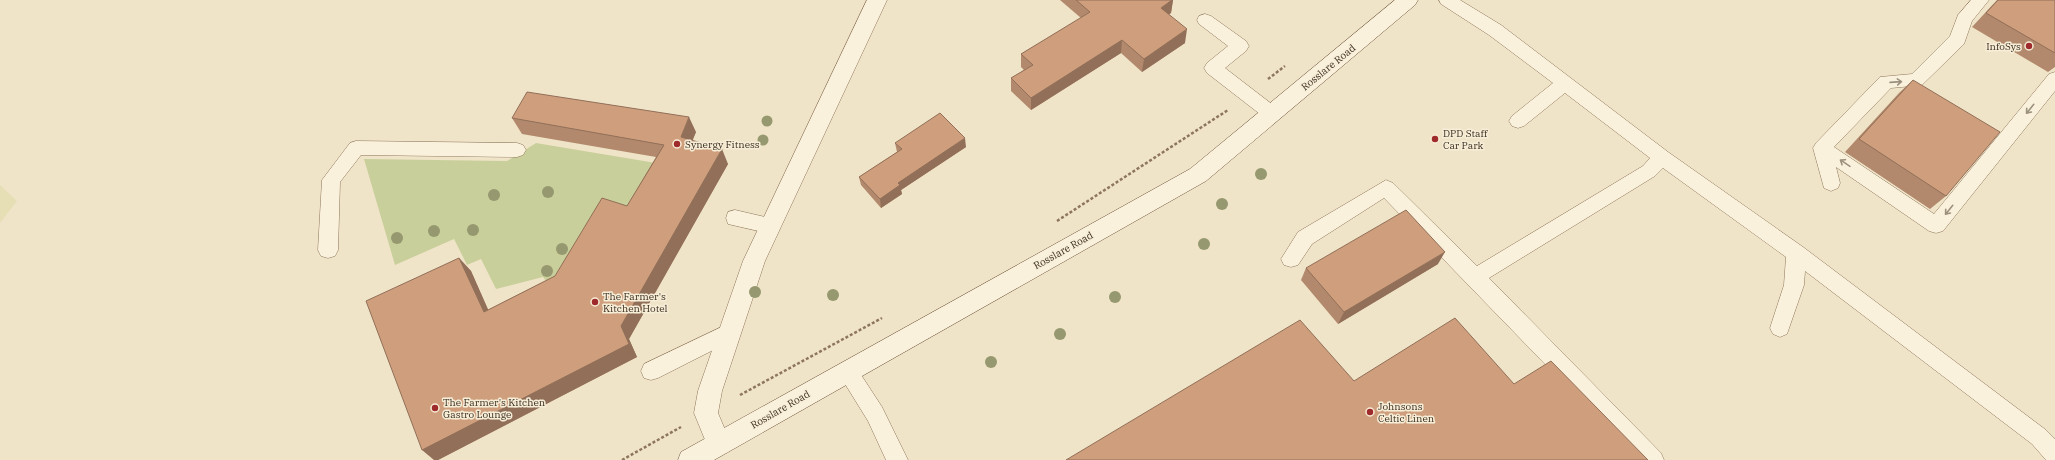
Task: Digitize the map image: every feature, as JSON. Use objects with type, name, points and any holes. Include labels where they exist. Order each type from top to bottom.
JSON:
[{"type":"main road","points":[[719,444],[706,413],[710,391],[754,261],[877,0]]},
{"type":"main road","name":"Rosslare Road","points":[[690,460],[1198,174],[1408,0]]},
{"type":"lane","points":[[1447,0],[1495,30],[1662,157],[1796,253],[2039,437],[2055,454]]},
{"type":"lane","points":[[1822,148],[1886,82],[1916,80],[1958,39],[1964,19],[1981,0]]},
{"type":"lane","points":[[1205,20],[1240,46],[1212,68],[1271,113]]},
{"type":"lane","points":[[1822,148],[1936,225],[2055,79]]},
{"type":"lane","points":[[1518,121],[1564,83]]},
{"type":"lane","points":[[328,250],[332,180],[356,148],[517,150]]},
{"type":"lane","points":[[1822,148],[1831,183]]},
{"type":"lane","points":[[1475,277],[1649,171],[1662,157]]},
{"type":"lane","points":[[1291,259],[1305,238],[1386,188],[1653,460]]},
{"type":"lane","points":[[735,218],[771,226]]},
{"type":"lane","points":[[1780,328],[1794,285],[1796,253]]},
{"type":"lane","points":[[651,371],[730,332]]},
{"type":"lane","points":[[847,371],[875,414],[897,460]]},
{"type":"path","points":[[1056,222],[1225,113],[1286,65]]},
{"type":"path","points":[[622,460],[889,314]]},
{"type":"shaded area","points":[[0,185],[17,201],[0,223]]},
{"type":"green space","points":[[536,143],[662,164],[634,212],[553,290],[543,277],[496,289],[481,259],[467,265],[454,239],[395,265],[364,159],[507,161]]},
{"type":"building","points":[[1076,0],[1172,0],[1161,8],[1187,29],[1144,59],[1122,40],[1031,98],[1011,78],[1033,65],[1021,54],[1090,12]]},
{"type":"building","points":[[1998,0],[2055,0],[2055,53],[1986,13]]},
{"type":"building","points":[[1913,80],[2000,132],[1946,196],[1859,139]]},
{"type":"building","name":"The Farmer's Kitchen Hotel","points":[[527,92],[689,117],[681,137],[722,149],[621,326],[629,344],[422,450],[366,301],[459,258],[484,312],[555,276],[602,198],[627,206],[664,145],[512,118]]},
{"type":"building","points":[[940,113],[965,138],[898,183],[900,185],[880,199],[859,177],[902,149],[895,143]]},
{"type":"building","points":[[1406,210],[1445,252],[1344,312],[1306,268]]},
{"type":"building","name":"Johnsons Celtic Linen","points":[[1455,318],[1514,384],[1551,361],[1648,460],[1066,460],[1300,320],[1354,381]]},
{"type":"place","name":"InfoSys","points":[[2029,46]]},
{"type":"place","name":"DPD Staff Car Park","points":[[1435,139]]},
{"type":"place","name":"Synergy Fitness","points":[[677,144]]},
{"type":"place","name":"The Farmer's Kitchen Hotel","points":[[595,302]]},
{"type":"place","name":"The Farmer's Kitchen Gastro Lounge","points":[[435,408]]},
{"type":"place","name":"Johnsons Celtic Linen","points":[[1370,412]]}]
